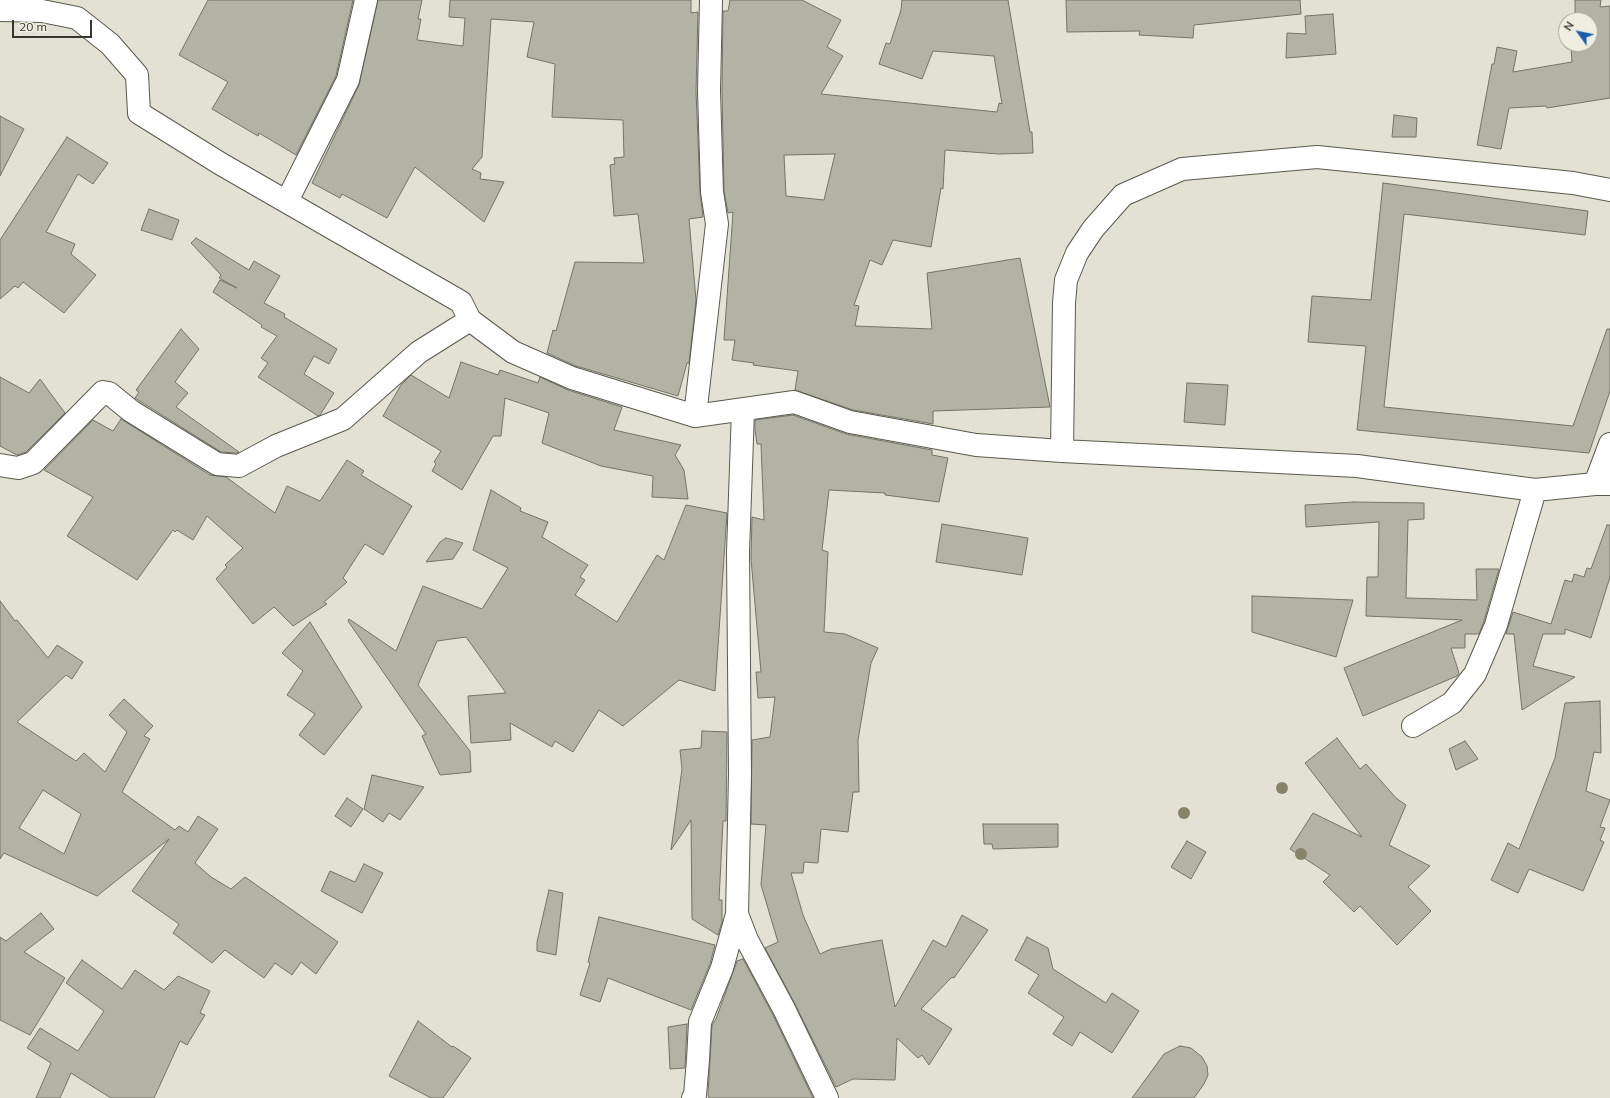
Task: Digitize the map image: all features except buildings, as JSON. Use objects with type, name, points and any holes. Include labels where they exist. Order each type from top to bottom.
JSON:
[{"type":"street","points":[[287,201],[348,80],[366,0]]},
{"type":"street","points":[[695,416],[717,224],[712,192],[709,92],[711,0]]},
{"type":"street","points":[[0,10],[42,11],[77,18],[110,44],[137,75],[139,113],[221,164],[461,302],[470,320],[513,352],[572,378],[695,416],[794,402],[850,422],[976,445],[1062,451],[1357,466],[1535,490],[1603,484],[1610,444]]},
{"type":"street","points":[[1062,451],[1064,303],[1066,280],[1077,253],[1089,235],[1123,195],[1182,169],[1317,157],[1573,183],[1610,190]]},
{"type":"street","points":[[0,465],[18,468],[32,463],[103,392],[109,393],[131,410],[217,464],[239,466],[276,446],[343,419],[419,352],[470,320]]},
{"type":"street","points":[[693,1098],[698,1060],[700,1022],[722,968],[737,914],[740,774],[738,552],[743,410]]},
{"type":"street","points":[[1413,726],[1452,703],[1475,674],[1496,625],[1535,490]]},
{"type":"street","points":[[737,914],[747,940],[827,1098]]}]
